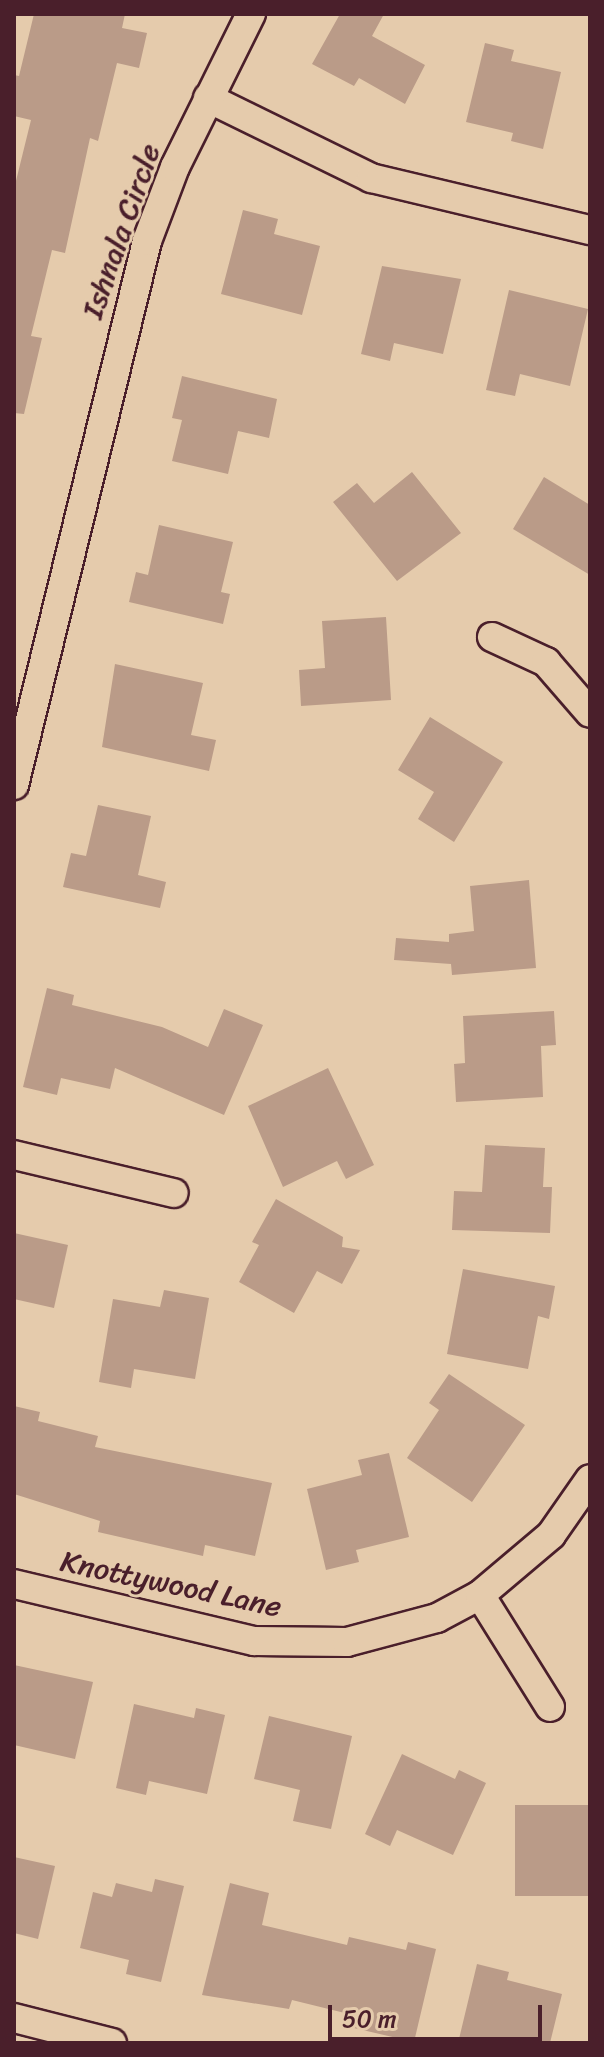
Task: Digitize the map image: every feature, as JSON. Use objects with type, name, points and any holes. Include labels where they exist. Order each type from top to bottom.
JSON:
[{"type":"street","name":"Ishnala Circle","points":[[14,785],[130,299],[175,167],[251,14]]},
{"type":"street","points":[[208,98],[371,178],[590,230]]},
{"type":"street","points":[[492,637],[546,662],[590,713]]},
{"type":"street","points":[[14,1155],[174,1193]]},
{"type":"street","name":"Knottywood Lane","points":[[14,1584],[254,1641],[301,1645],[393,1633],[480,1595],[551,1535],[590,1479]]},
{"type":"street","points":[[480,1595],[550,1707]]},
{"type":"street","points":[[14,2018],[112,2043]]},
{"type":"building","points":[[34,14],[125,14],[122,28],[147,33],[139,68],[117,63],[98,141],[90,138],[65,253],[52,250],[31,336],[42,338],[24,414],[14,413],[14,189],[31,120],[14,116],[14,75],[19,76]]},
{"type":"building","points":[[340,14],[384,14],[372,36],[425,65],[405,104],[359,78],[354,86],[312,64]]},
{"type":"building","points":[[485,43],[514,50],[511,61],[561,72],[543,149],[511,141],[513,133],[466,122]]},
{"type":"building","points":[[243,210],[278,219],[274,234],[320,246],[302,315],[221,294]]},
{"type":"building","points":[[382,266],[461,279],[443,354],[394,343],[390,361],[361,354]]},
{"type":"building","points":[[509,290],[588,309],[570,386],[520,374],[515,396],[486,390]]},
{"type":"building","points":[[182,376],[277,399],[269,438],[238,431],[228,474],[172,461],[182,420],[172,418]]},
{"type":"building","points":[[412,472],[461,533],[397,581],[333,502],[357,483],[374,503]]},
{"type":"building","points":[[544,477],[590,505],[590,575],[513,529]]},
{"type":"building","points":[[159,525],[233,542],[221,592],[230,594],[223,624],[129,602],[136,572],[148,575]]},
{"type":"building","points":[[386,617],[391,700],[301,706],[299,670],[325,668],[322,621]]},
{"type":"building","points":[[115,664],[203,683],[191,735],[216,740],[209,771],[102,747]]},
{"type":"building","points":[[430,717],[503,762],[454,842],[418,819],[434,792],[398,770]]},
{"type":"building","points":[[98,805],[151,816],[138,875],[166,882],[160,908],[63,887],[71,853],[86,856]]},
{"type":"building","points":[[529,880],[536,968],[452,975],[451,964],[394,960],[396,938],[449,942],[449,934],[474,931],[470,886]]},
{"type":"building","points":[[47,988],[74,995],[72,1005],[162,1027],[208,1047],[224,1009],[263,1025],[224,1115],[115,1068],[110,1089],[61,1078],[57,1095],[23,1087]]},
{"type":"building","points":[[554,1011],[556,1045],[541,1046],[543,1097],[456,1102],[454,1064],[465,1063],[463,1016]]},
{"type":"building","points":[[328,1068],[374,1165],[346,1179],[337,1161],[283,1187],[248,1106]]},
{"type":"building","points":[[485,1145],[545,1148],[543,1187],[552,1187],[550,1233],[452,1230],[454,1191],[482,1192]]},
{"type":"building","points":[[276,1199],[343,1237],[342,1247],[360,1250],[342,1284],[317,1271],[294,1313],[239,1282],[259,1245],[252,1242]]},
{"type":"building","points":[[14,1233],[68,1245],[54,1308],[14,1299]]},
{"type":"building","points":[[463,1269],[555,1286],[549,1319],[538,1316],[528,1369],[447,1354]]},
{"type":"building","points":[[164,1290],[209,1298],[195,1379],[134,1369],[131,1388],[99,1382],[113,1299],[160,1307]]},
{"type":"building","points":[[449,1374],[525,1425],[472,1502],[407,1458],[439,1410],[429,1403]]},
{"type":"building","points":[[14,1406],[40,1412],[38,1421],[98,1436],[95,1447],[272,1483],[255,1556],[205,1545],[203,1556],[98,1532],[100,1521],[14,1494]]},
{"type":"building","points":[[389,1453],[409,1537],[356,1550],[359,1562],[326,1570],[307,1489],[362,1475],[358,1460]]},
{"type":"building","points":[[14,1665],[93,1682],[75,1759],[14,1745]]},
{"type":"building","points":[[134,1704],[194,1718],[196,1708],[225,1715],[207,1794],[149,1781],[146,1795],[116,1788]]},
{"type":"building","points":[[269,1716],[352,1736],[331,1829],[293,1821],[300,1790],[254,1779]]},
{"type":"building","points":[[402,1754],[455,1779],[459,1770],[486,1783],[453,1855],[397,1830],[390,1846],[365,1834]]},
{"type":"building","points":[[515,1805],[590,1805],[590,1896],[515,1896]]},
{"type":"building","points":[[14,1857],[55,1866],[38,1939],[14,1933]]},
{"type":"building","points":[[155,1879],[184,1886],[161,1982],[126,1974],[129,1960],[80,1948],[93,1892],[112,1897],[116,1883],[152,1892]]},
{"type":"building","points":[[230,1883],[269,1893],[262,1925],[347,1945],[349,1937],[406,1950],[408,1942],[436,1949],[414,2042],[354,2028],[357,2016],[292,2000],[289,2009],[202,1995]]},
{"type":"building","points":[[477,1964],[509,1972],[507,1980],[562,1994],[550,2043],[459,2039]]}]
